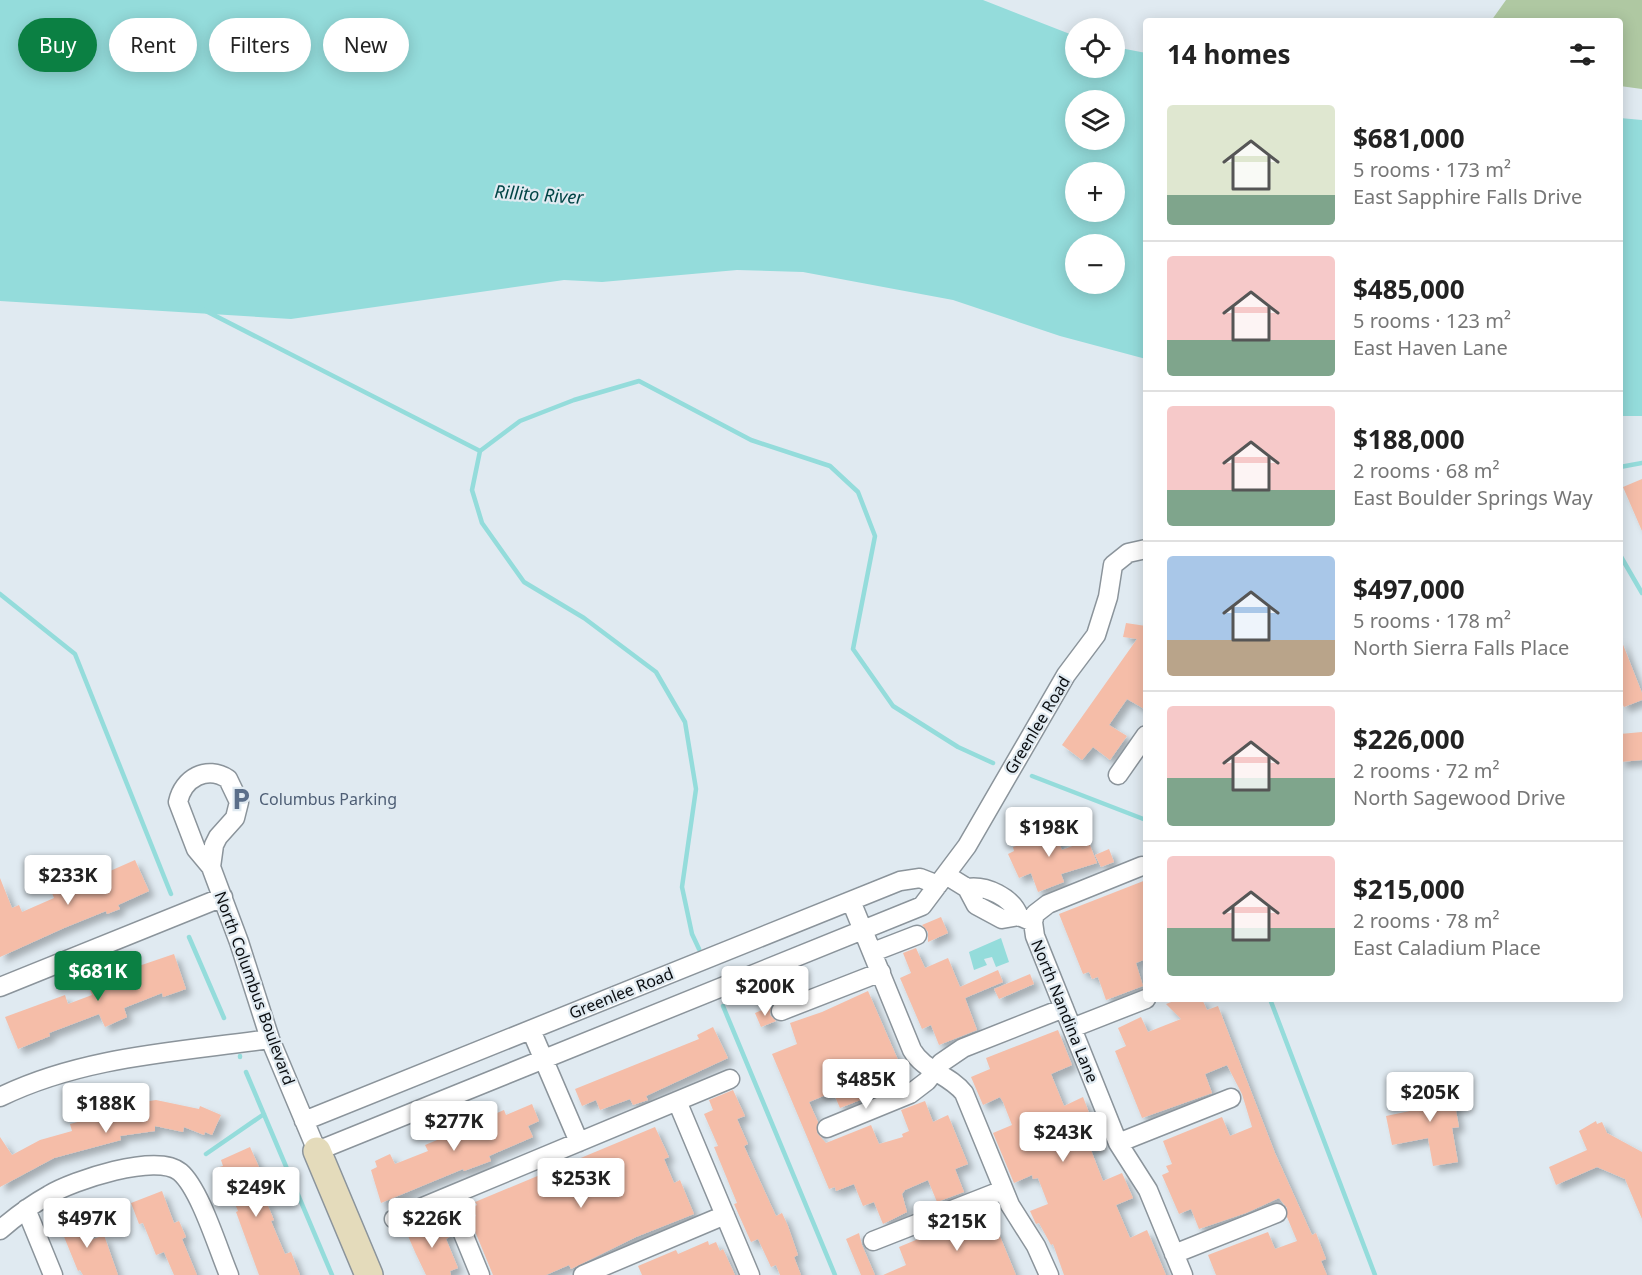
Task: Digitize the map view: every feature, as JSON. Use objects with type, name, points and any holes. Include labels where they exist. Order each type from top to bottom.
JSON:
[{"type":"street","name":"Greenlee Road","points":[[316,1151],[922,906],[967,846],[1066,675],[1096,635],[1108,597],[1110,574],[1119,559],[1128,553],[1143,550]]},
{"type":"street","points":[[1118,775],[1143,739]]},
{"type":"street","name":"North Columbus Boulevard","points":[[211,867],[214,845],[235,818],[239,802],[228,779],[213,773],[204,773],[188,782],[178,802],[196,849],[211,867],[270,1039],[369,1275]]},
{"type":"street","points":[[942,880],[966,888],[976,905],[1002,919],[1026,919],[1048,903],[1142,866]]},
{"type":"street","name":"Greenlee Road","points":[[304,1121],[910,878],[942,880]]},
{"type":"street","points":[[0,987],[223,897]]},
{"type":"street","points":[[851,901],[912,1050],[924,1066],[956,1082],[964,1093],[1003,1190],[1016,1216],[1036,1246],[1049,1275]]},
{"type":"street","name":"North Nandina Lane","points":[[1026,919],[1035,936],[1118,1143],[1143,1179],[1183,1275]]},
{"type":"street","points":[[873,952],[917,935]]},
{"type":"street","points":[[781,1011],[880,972]]},
{"type":"street","points":[[1072,1028],[1143,1000]]},
{"type":"street","points":[[827,1128],[910,1094],[920,1088],[951,1054],[1064,1008]]},
{"type":"street","points":[[531,1030],[579,1142]]},
{"type":"street","points":[[0,1097],[44,1078],[91,1065],[270,1039]]},
{"type":"street","points":[[394,1220],[730,1079]]},
{"type":"street","points":[[1118,1143],[1231,1098]]},
{"type":"street","points":[[677,1101],[750,1275]]},
{"type":"street","points":[[0,1230],[26,1209],[63,1188],[93,1177],[150,1165],[176,1169],[193,1188],[229,1275]]},
{"type":"street","points":[[873,1242],[1003,1190]]},
{"type":"street","points":[[448,1197],[480,1275]]},
{"type":"street","points":[[26,1209],[53,1275]]},
{"type":"street","points":[[1174,1254],[1277,1213]]},
{"type":"street","points":[[583,1275],[725,1215]]},
{"type":"green space","points":[[1506,0],[1642,0],[1642,89],[1623,86],[1623,18],[1493,18]]},
{"type":"water","name":"Rillito River","points":[[0,0],[983,0],[1065,32],[1065,78],[1125,78],[1125,49],[1143,52],[1143,358],[1060,336],[953,300],[803,272],[737,270],[602,282],[564,280],[291,319],[0,301]]},
{"type":"water","points":[[1623,118],[1642,120],[1642,416],[1623,416]]},
{"type":"water","points":[[1001,938],[1009,962],[996,967],[992,957],[984,959],[987,965],[974,970],[969,952]]},
{"type":"building","points":[[1642,479],[1642,531],[1623,487]]},
{"type":"building","points":[[1126,623],[1143,626],[1143,708],[1127,699],[1109,725],[1127,736],[1110,760],[1093,747],[1082,760],[1062,745],[1137,639],[1123,637]]},
{"type":"building","points":[[1623,645],[1642,693],[1642,700],[1624,707]]},
{"type":"building","points":[[1642,732],[1642,760],[1623,762],[1623,734]]},
{"type":"building","points":[[1051,824],[1062,850],[1088,840],[1097,863],[1061,874],[1064,882],[1038,892],[1031,873],[1019,878],[1008,854],[1014,851],[1013,847],[1031,841],[1028,834]]},
{"type":"building","points":[[1109,849],[1114,862],[1101,867],[1095,855]]},
{"type":"building","points":[[135,860],[149,891],[118,905],[120,909],[107,914],[106,911],[0,957],[0,878],[12,908],[19,905],[22,912],[54,898],[50,888],[73,879],[76,886]]},
{"type":"building","points":[[1143,881],[1143,960],[1136,963],[1143,986],[1106,1000],[1098,977],[1092,979],[1089,972],[1083,974],[1059,914]]},
{"type":"building","points":[[941,917],[948,933],[928,942],[928,932],[922,925]]},
{"type":"building","points":[[916,948],[925,968],[948,958],[960,987],[998,970],[1003,982],[965,998],[977,1030],[939,1045],[931,1025],[922,1029],[900,978],[911,973],[903,953]]},
{"type":"building","points":[[174,954],[186,989],[163,997],[162,993],[124,1008],[127,1017],[105,1027],[99,1014],[49,1033],[50,1036],[18,1049],[5,1017],[65,995],[68,1004],[92,995],[90,990],[128,975],[127,970]]},
{"type":"building","points":[[1030,974],[1034,984],[999,999],[994,989]]},
{"type":"building","points":[[868,991],[902,1069],[889,1074],[894,1087],[840,1108],[833,1092],[809,1102],[818,1122],[817,1133],[826,1143],[871,1125],[879,1144],[903,1137],[902,1134],[909,1131],[901,1110],[925,1101],[933,1122],[948,1115],[968,1164],[955,1169],[964,1192],[937,1202],[928,1180],[905,1190],[902,1194],[907,1212],[883,1224],[874,1202],[863,1206],[854,1184],[836,1191],[835,1187],[829,1189],[772,1054],[797,1044],[790,1023],[822,1012]]},
{"type":"building","points":[[1203,1002],[1207,1010],[1218,1006],[1275,1153],[1312,1235],[1316,1233],[1326,1259],[1321,1261],[1327,1275],[1216,1275],[1208,1255],[1268,1232],[1275,1249],[1297,1241],[1287,1217],[1287,1208],[1279,1198],[1246,1213],[1199,1229],[1191,1209],[1179,1214],[1162,1175],[1169,1172],[1166,1166],[1172,1164],[1163,1141],[1222,1117],[1230,1136],[1252,1127],[1242,1094],[1227,1065],[1205,1074],[1212,1093],[1142,1118],[1115,1051],[1126,1046],[1118,1028],[1141,1017],[1148,1032],[1181,1019],[1166,1004]]},
{"type":"building","points":[[771,1006],[770,1015],[776,1021],[761,1027],[755,1013]]},
{"type":"building","points":[[713,1027],[728,1058],[646,1096],[648,1100],[633,1105],[630,1099],[600,1110],[596,1100],[582,1106],[575,1089],[699,1039],[697,1035]]},
{"type":"building","points":[[1058,1030],[1072,1065],[1051,1074],[1064,1106],[1083,1097],[1102,1146],[1091,1150],[1103,1181],[1122,1173],[1133,1198],[1116,1205],[1130,1238],[1147,1230],[1166,1275],[1064,1275],[1053,1244],[1051,1245],[1039,1223],[1036,1224],[1030,1211],[1048,1204],[1038,1178],[1033,1179],[1032,1175],[1014,1183],[993,1133],[1012,1125],[1003,1102],[1000,1097],[983,1105],[971,1077],[990,1069],[986,1058]]},
{"type":"building","points":[[1450,1077],[1459,1127],[1452,1128],[1458,1162],[1433,1166],[1428,1138],[1392,1145],[1386,1116],[1429,1107],[1424,1082]]},
{"type":"building","points":[[733,1090],[745,1116],[737,1119],[748,1144],[744,1146],[776,1216],[782,1213],[788,1226],[798,1255],[794,1257],[801,1275],[780,1275],[776,1265],[771,1267],[758,1239],[751,1242],[734,1204],[737,1203],[714,1147],[718,1146],[704,1114],[713,1110],[709,1100]]},
{"type":"building","points":[[156,1100],[199,1109],[200,1106],[221,1115],[212,1135],[205,1132],[204,1135],[184,1127],[183,1132],[155,1126],[155,1131],[120,1136],[121,1140],[54,1158],[0,1187],[0,1137],[12,1155],[40,1140],[72,1131],[70,1124],[130,1108],[129,1104]]},
{"type":"building","points":[[532,1104],[539,1121],[528,1126],[533,1137],[489,1156],[491,1161],[464,1171],[463,1169],[381,1203],[371,1170],[377,1167],[375,1161],[390,1154],[395,1164],[428,1151],[425,1145],[459,1131],[457,1126],[474,1119],[476,1122],[504,1110],[506,1115]]},
{"type":"building","points":[[1596,1121],[1597,1124],[1602,1122],[1607,1133],[1642,1152],[1642,1219],[1625,1179],[1597,1167],[1556,1185],[1549,1167],[1587,1150],[1579,1131]]},
{"type":"building","points":[[655,1127],[669,1157],[664,1159],[674,1183],[680,1180],[694,1214],[636,1237],[571,1269],[569,1265],[546,1275],[493,1275],[470,1219],[476,1216],[472,1208],[477,1205],[475,1202]]},
{"type":"building","points":[[250,1147],[259,1167],[243,1174],[256,1204],[266,1201],[274,1220],[271,1221],[285,1254],[291,1252],[300,1275],[259,1275],[236,1212],[238,1211],[225,1181],[222,1183],[216,1168],[223,1166],[221,1160]]},
{"type":"building","points":[[162,1191],[174,1223],[179,1221],[186,1237],[182,1239],[197,1275],[174,1275],[164,1252],[156,1255],[143,1223],[139,1224],[131,1203]]},
{"type":"building","points":[[80,1213],[91,1240],[104,1235],[118,1275],[83,1275],[80,1270],[78,1271],[58,1222]]},
{"type":"building","points":[[978,1214],[986,1234],[997,1229],[1016,1275],[883,1275],[906,1265],[899,1247]]},
{"type":"building","points":[[427,1220],[431,1231],[446,1224],[451,1236],[446,1239],[458,1268],[450,1271],[451,1275],[426,1275],[415,1252],[405,1229]]},
{"type":"building","points":[[859,1233],[875,1275],[861,1275],[846,1239]]},
{"type":"building","points":[[708,1241],[709,1245],[716,1242],[720,1251],[723,1249],[735,1275],[642,1275],[638,1266],[676,1250],[678,1254]]},
{"type":"waterway","points":[[200,308],[480,451]]},
{"type":"waterway","points":[[699,949],[692,934],[682,887],[696,789],[685,722],[656,672],[584,618],[524,582],[482,523],[472,490],[480,451],[520,421],[574,400],[639,381],[751,440],[830,466],[858,492],[875,536],[853,649],[893,706],[958,747],[993,763]]},
{"type":"waterway","points":[[1623,466],[1642,463]]},
{"type":"waterway","points":[[1623,560],[1642,593]]},
{"type":"waterway","points":[[0,594],[75,654],[171,894]]},
{"type":"waterway","points":[[1032,776],[1143,819]]},
{"type":"waterway","points":[[189,937],[224,1018]]},
{"type":"waterway","points":[[1271,1002],[1375,1275]]},
{"type":"waterway","points":[[723,1006],[835,1275]]},
{"type":"waterway","points":[[246,1072],[332,1275]]},
{"type":"waterway","points":[[206,1154],[264,1114]]},
{"type":"place","name":"Columbus Parking","points":[[241,799]]}]
